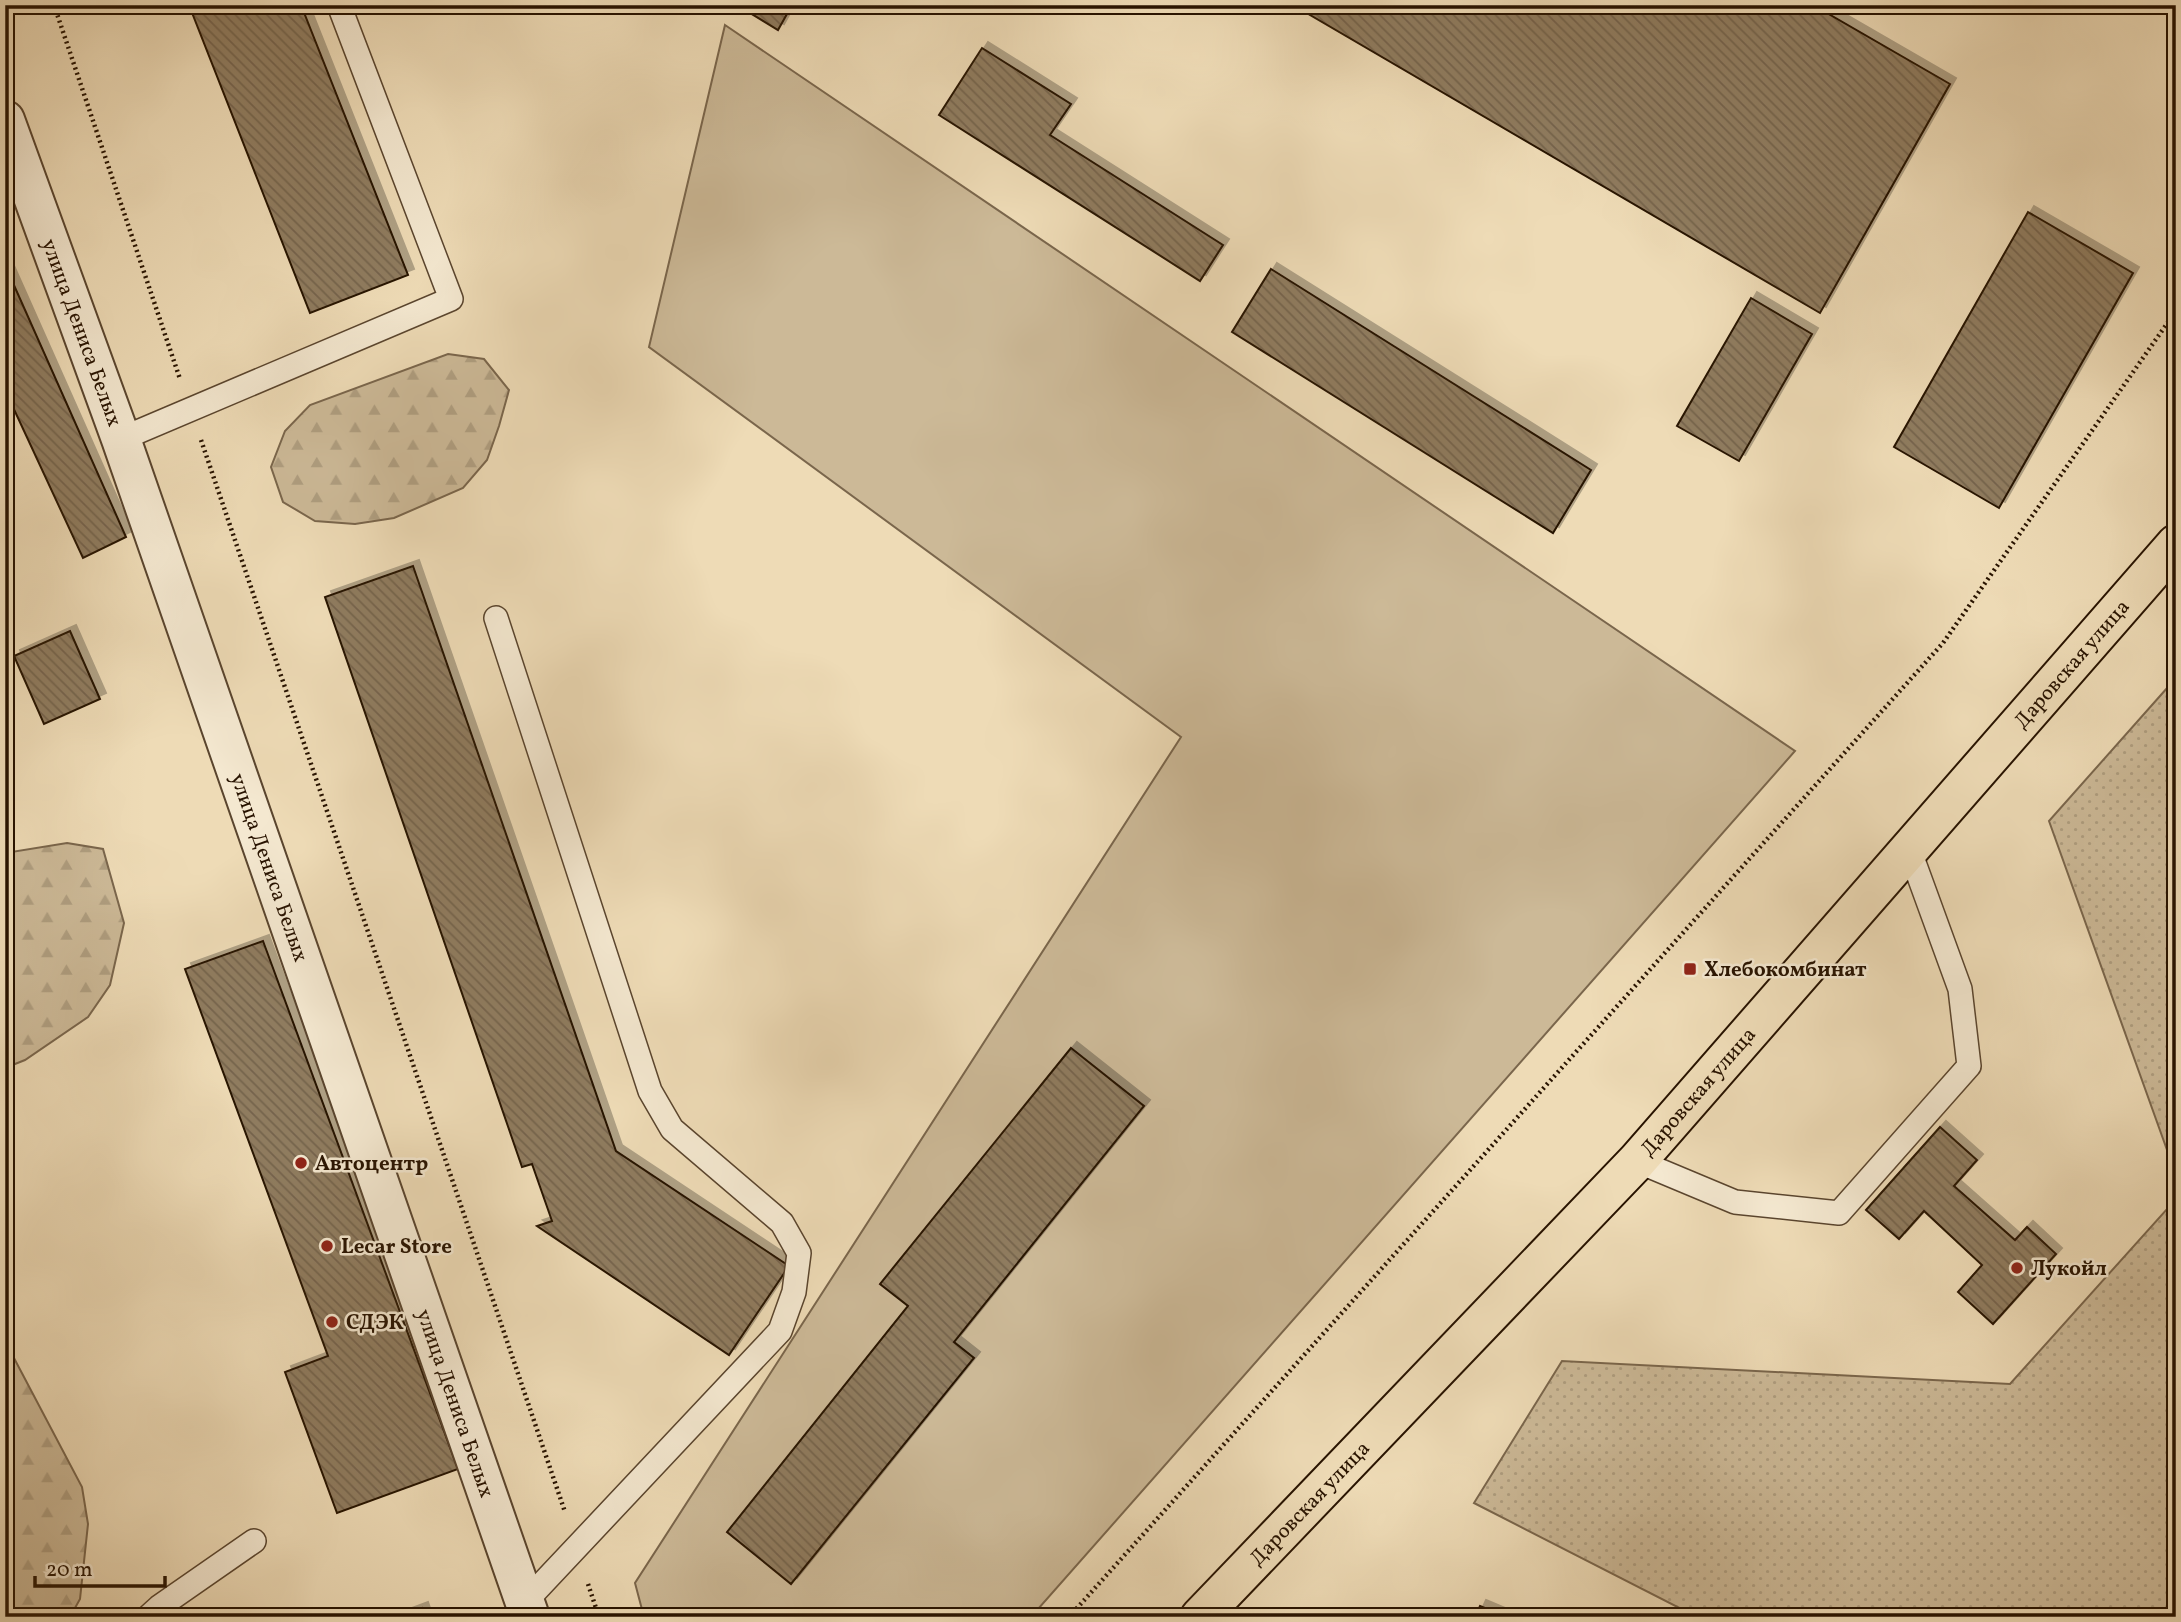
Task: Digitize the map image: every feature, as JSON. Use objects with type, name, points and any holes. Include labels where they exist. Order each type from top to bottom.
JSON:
[{"type":"highway","name":"Даровская улица","points":[[1200,1617],[1637,1161],[2176,544]]},
{"type":"street","name":"улица Дениса Белых","points":[[5,120],[121,439],[528,1609]]},
{"type":"lane","points":[[121,439],[451,299],[340,5]]},
{"type":"lane","points":[[496,618],[650,1091],[672,1129],[782,1223],[799,1253],[794,1292],[780,1331],[577,1547],[528,1609]]},
{"type":"lane","points":[[1637,1161],[1735,1202],[1839,1213],[1969,1066],[1960,989],[1909,849]]},
{"type":"lane","points":[[148,1617],[254,1541]]},
{"type":"path","points":[[54,5],[577,1547],[598,1617]]},
{"type":"path","points":[[1069,1617],[1943,643],[2171,318],[2176,315]]},
{"type":"green space","points":[[725,25],[1795,751],[1031,1617],[644,1617],[635,1583],[1181,737],[649,347]]},
{"type":"green space","points":[[448,354],[484,359],[509,390],[487,460],[463,488],[394,518],[355,524],[315,521],[283,502],[271,467],[285,431],[310,405]]},
{"type":"green space","points":[[2176,678],[2176,1175],[2049,821]]},
{"type":"green space","points":[[67,843],[103,849],[124,923],[110,985],[88,1017],[25,1060],[5,1068],[5,853]]},
{"type":"green space","points":[[2176,1199],[2176,1617],[1697,1617],[1474,1503],[1562,1361],[2010,1384]]},
{"type":"green space","points":[[5,1341],[82,1487],[88,1524],[80,1599],[70,1617],[5,1617]]},
{"type":"building","points":[[189,5],[301,5],[408,275],[310,313]]},
{"type":"building","points":[[737,5],[792,5],[778,30]]},
{"type":"building","points":[[1293,5],[1813,5],[1950,84],[1820,313]]},
{"type":"building","points":[[982,48],[1071,104],[1050,135],[1223,245],[1200,281],[939,115]]},
{"type":"building","points":[[2028,212],[2133,273],[1999,508],[1894,447]]},
{"type":"building","points":[[5,265],[126,537],[83,558],[5,390]]},
{"type":"building","points":[[1271,269],[1591,470],[1553,533],[1232,332]]},
{"type":"building","points":[[1751,298],[1812,334],[1739,461],[1677,426]]},
{"type":"building","points":[[413,566],[616,1151],[789,1266],[729,1355],[537,1226],[552,1221],[532,1164],[522,1167],[325,597]]},
{"type":"building","points":[[70,631],[100,699],[44,724],[14,656]]},
{"type":"building","name":"Автоцентр","points":[[263,941],[458,1469],[337,1513],[285,1372],[328,1356],[185,969]]},
{"type":"building","points":[[1071,1048],[1144,1106],[954,1342],[974,1358],[791,1584],[727,1532],[908,1306],[880,1284]]},
{"type":"building","points":[[1940,1127],[1977,1160],[1954,1186],[2015,1240],[2027,1227],[2056,1254],[1993,1324],[1958,1292],[1982,1265],[1924,1211],[1899,1239],[1866,1210]]},
{"type":"building","points":[[1480,1606],[1506,1617],[1475,1617]]},
{"type":"building","points":[[422,1608],[425,1617],[398,1617]]},
{"type":"place","name":"Хлебокомбинат","points":[[1690,969]]},
{"type":"place","name":"Автоцентр","points":[[301,1163]]},
{"type":"place","name":"Lecar Store","points":[[327,1246]]},
{"type":"place","name":"Лукойл","points":[[2017,1268]]},
{"type":"place","name":"СДЭК","points":[[332,1322]]}]
